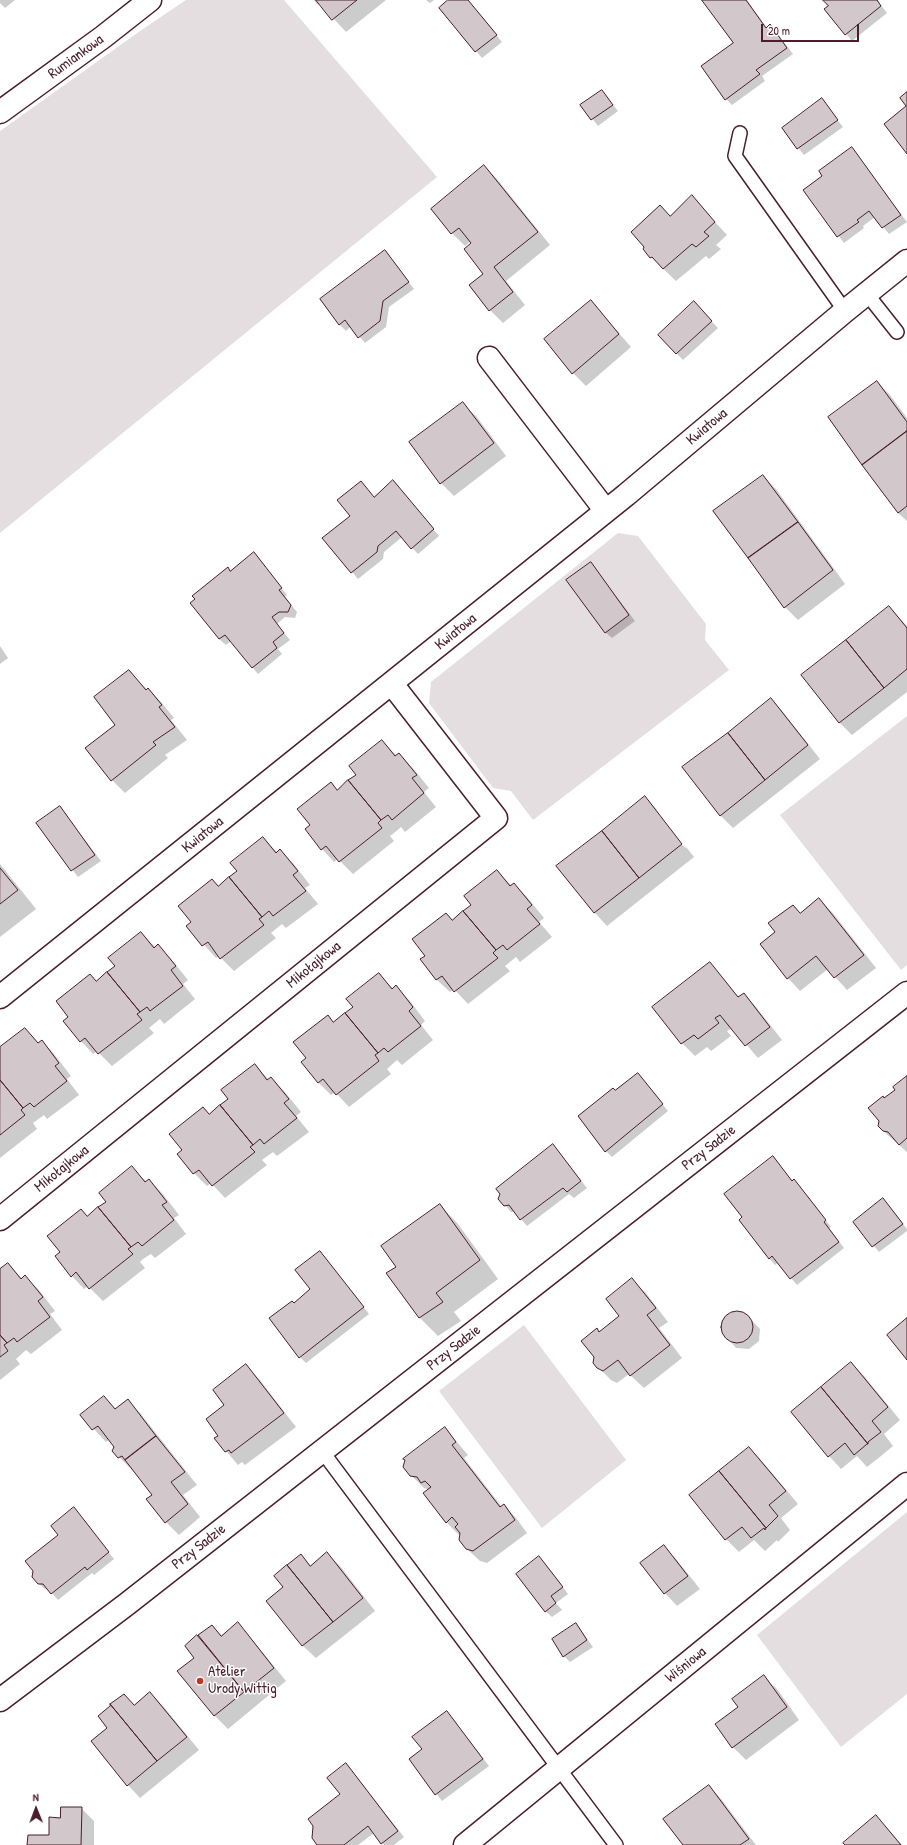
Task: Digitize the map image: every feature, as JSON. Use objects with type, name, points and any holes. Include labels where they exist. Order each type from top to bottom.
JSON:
[{"type":"street","name":"Rumiankowa","points":[[0,112],[103,37],[150,0]]},
{"type":"street","name":"Kwiatowa","points":[[0,997],[606,511],[845,311],[907,262]]},
{"type":"street","points":[[489,358],[606,511]]},
{"type":"street","name":"Mikołajkowa","points":[[0,1219],[496,818],[392,684]]},
{"type":"street","name":"Przy Sadzie","points":[[0,1700],[127,1604],[907,993]]},
{"type":"street","name":"Wiśniowa","points":[[465,1845],[907,1484]]},
{"type":"lane","points":[[740,133],[735,156],[845,311]]},
{"type":"lane","points":[[867,294],[897,332]]},
{"type":"lane","points":[[322,1451],[616,1845]]},
{"type":"shaded area","points":[[186,0],[284,0],[437,177],[0,533],[0,131]]},
{"type":"shaded area","points":[[618,533],[638,536],[706,624],[705,640],[729,670],[533,820],[511,791],[493,788],[429,703],[431,682]]},
{"type":"shaded area","points":[[907,716],[907,965],[901,970],[780,815]]},
{"type":"shaded area","points":[[524,1325],[626,1460],[542,1528],[439,1391]]},
{"type":"shaded area","points":[[907,1512],[907,1694],[841,1747],[757,1635]]},
{"type":"building","points":[[316,0],[357,0],[332,20]]},
{"type":"building","points":[[448,0],[468,0],[497,35],[475,52],[439,8]]},
{"type":"building","points":[[702,0],[746,0],[766,28],[770,24],[787,48],[756,70],[760,74],[725,100],[701,66],[733,43]]},
{"type":"building","points":[[823,0],[877,0],[881,6],[845,35],[824,9],[828,6]]},
{"type":"building","points":[[602,90],[613,105],[591,120],[580,105]]},
{"type":"building","points":[[907,92],[907,154],[884,124],[906,106],[900,98]]},
{"type":"building","points":[[822,98],[838,120],[797,149],[782,128]]},
{"type":"building","points":[[852,147],[901,215],[882,228],[869,211],[857,220],[859,222],[837,237],[803,190],[822,176],[819,171]]},
{"type":"building","points":[[484,165],[538,232],[494,267],[513,292],[489,311],[469,285],[483,274],[464,249],[471,243],[459,228],[451,234],[431,209]]},
{"type":"building","points":[[692,195],[715,222],[704,232],[709,236],[696,247],[692,244],[663,269],[652,257],[650,258],[643,249],[644,247],[631,232],[660,205],[670,216]]},
{"type":"building","points":[[385,250],[409,282],[383,301],[380,321],[358,338],[345,320],[339,325],[320,299]]},
{"type":"building","points":[[591,300],[619,334],[572,374],[544,339]]},
{"type":"building","points":[[694,301],[712,321],[676,354],[658,335]]},
{"type":"building","points":[[877,381],[907,422],[907,431],[862,465],[828,417]]},
{"type":"building","points":[[463,402],[494,443],[440,484],[409,442]]},
{"type":"building","points":[[907,431],[907,506],[898,513],[862,465]]},
{"type":"building","points":[[763,475],[798,522],[748,558],[713,511]]},
{"type":"building","points":[[393,480],[434,529],[411,549],[396,531],[378,546],[377,552],[351,573],[322,538],[350,516],[337,500],[361,481],[374,497]]},
{"type":"building","points":[[798,522],[833,570],[784,608],[748,558]]},
{"type":"building","points":[[254,552],[282,588],[279,590],[291,605],[288,612],[279,612],[272,617],[284,633],[273,642],[277,648],[252,668],[225,635],[219,639],[190,603],[195,599],[192,596],[228,567],[230,571]]},
{"type":"building","points":[[591,562],[629,615],[605,633],[566,580]]},
{"type":"building","points":[[889,606],[907,628],[907,669],[884,688],[846,640]]},
{"type":"building","points":[[846,640],[884,688],[839,723],[801,675]]},
{"type":"building","points":[[129,670],[146,690],[148,688],[162,705],[159,707],[175,727],[153,742],[156,745],[111,781],[85,748],[115,725],[94,697]]},
{"type":"building","points":[[771,698],[808,745],[765,780],[728,733]]},
{"type":"building","points":[[728,733],[765,780],[720,816],[682,767]]},
{"type":"building","points":[[382,740],[395,756],[399,753],[417,775],[412,778],[424,793],[392,820],[388,815],[381,820],[348,780],[356,775],[349,766]]},
{"type":"building","points":[[348,780],[381,820],[378,823],[382,828],[339,862],[326,846],[321,850],[305,829],[310,825],[297,809],[331,782],[337,790]]},
{"type":"building","points":[[645,796],[682,844],[639,878],[602,831]]},
{"type":"building","points":[[60,806],[95,855],[71,871],[36,823]]},
{"type":"building","points":[[602,831],[639,878],[594,913],[556,866]]},
{"type":"building","points":[[263,837],[276,853],[280,849],[298,871],[293,875],[306,891],[273,916],[269,911],[262,917],[229,877],[237,871],[230,863]]},
{"type":"building","points":[[0,868],[18,890],[0,904]]},
{"type":"building","points":[[497,870],[510,886],[514,883],[532,905],[527,909],[540,924],[507,950],[503,945],[496,950],[463,911],[471,905],[464,896]]},
{"type":"building","points":[[229,877],[262,917],[259,919],[264,925],[220,959],[208,942],[202,946],[186,926],[191,922],[178,906],[212,879],[218,886]]},
{"type":"building","points":[[819,898],[864,955],[834,978],[816,956],[787,979],[760,944],[775,932],[768,923],[793,905],[800,913]]},
{"type":"building","points":[[463,911],[496,950],[493,953],[498,958],[454,992],[442,976],[436,980],[420,959],[425,956],[412,939],[446,913],[452,920]]},
{"type":"building","points":[[141,932],[154,948],[158,944],[176,966],[171,970],[183,986],[150,1011],[147,1007],[140,1012],[107,972],[115,966],[108,958]]},
{"type":"building","points":[[710,962],[738,997],[744,993],[770,1027],[745,1046],[720,1015],[715,1018],[719,1023],[698,1039],[694,1035],[681,1044],[652,1007]]},
{"type":"building","points":[[107,972],[140,1012],[137,1014],[142,1020],[98,1054],[85,1038],[80,1042],[63,1021],[68,1017],[56,1001],[90,974],[96,981]]},
{"type":"building","points":[[379,973],[392,989],[396,985],[413,1007],[409,1011],[421,1026],[388,1052],[384,1048],[378,1053],[345,1013],[353,1007],[346,999]]},
{"type":"building","points":[[345,1013],[378,1053],[375,1055],[379,1061],[336,1095],[323,1079],[318,1083],[301,1062],[306,1058],[293,1042],[328,1015],[333,1022]]},
{"type":"building","points":[[25,1028],[38,1043],[42,1040],[59,1063],[55,1066],[67,1081],[34,1107],[30,1103],[23,1108],[0,1080],[0,1047]]},
{"type":"building","points":[[255,1064],[267,1080],[271,1077],[289,1099],[284,1103],[297,1118],[264,1144],[260,1139],[253,1145],[220,1105],[228,1099],[221,1090]]},
{"type":"building","points":[[638,1073],[663,1104],[605,1152],[578,1116],[613,1088],[615,1090]]},
{"type":"building","points":[[907,1076],[907,1138],[899,1145],[888,1132],[883,1131],[878,1126],[879,1121],[868,1108],[883,1096],[884,1098],[895,1090],[893,1087]]},
{"type":"building","points":[[0,1080],[23,1108],[21,1110],[25,1115],[0,1135]]},
{"type":"building","points":[[220,1105],[253,1145],[250,1147],[255,1152],[212,1186],[199,1170],[193,1174],[177,1154],[182,1150],[169,1134],[203,1107],[209,1114]]},
{"type":"building","points":[[553,1144],[581,1181],[567,1192],[563,1188],[520,1220],[509,1205],[504,1206],[498,1199],[500,1194],[496,1189]]},
{"type":"building","points":[[773,1156],[792,1181],[794,1179],[826,1220],[824,1222],[839,1242],[790,1279],[772,1256],[769,1259],[739,1220],[742,1217],[724,1194]]},
{"type":"building","points":[[132,1166],[145,1182],[149,1179],[167,1202],[162,1205],[174,1220],[142,1246],[138,1242],[131,1247],[98,1207],[106,1202],[99,1193]]},
{"type":"building","points":[[883,1198],[903,1224],[872,1247],[853,1222]]},
{"type":"building","points":[[440,1204],[480,1260],[436,1293],[443,1302],[419,1318],[386,1273],[396,1267],[381,1246]]},
{"type":"building","points":[[98,1207],[131,1247],[128,1249],[133,1254],[89,1289],[76,1272],[71,1277],[55,1256],[60,1252],[47,1236],[81,1209],[87,1216]]},
{"type":"building","points":[[320,1251],[364,1307],[299,1358],[269,1318],[292,1301],[294,1303],[310,1289],[295,1270]]},
{"type":"building","points":[[8,1263],[21,1279],[25,1275],[43,1297],[38,1301],[50,1317],[17,1342],[14,1338],[7,1343],[0,1335],[0,1269]]},
{"type":"building","points":[[632,1278],[656,1308],[647,1315],[670,1345],[630,1376],[618,1360],[603,1371],[597,1368],[593,1363],[594,1357],[581,1341],[597,1328],[599,1332],[619,1316],[606,1299]]},
{"type":"building","points":[[734,1311],[740,1311],[749,1315],[753,1327],[749,1339],[740,1343],[734,1343],[725,1339],[721,1330],[721,1324],[725,1315]]},
{"type":"building","points":[[907,1318],[907,1360],[887,1335]]},
{"type":"building","points":[[0,1335],[7,1343],[4,1345],[8,1351],[0,1357]]},
{"type":"building","points":[[851,1362],[888,1407],[872,1421],[881,1432],[868,1442],[868,1444],[821,1387]]},
{"type":"building","points":[[246,1364],[284,1413],[231,1453],[229,1450],[225,1452],[214,1438],[218,1436],[206,1419],[224,1405],[213,1390]]},
{"type":"building","points":[[821,1387],[868,1444],[854,1455],[845,1443],[828,1457],[791,1412]]},
{"type":"building","points":[[104,1396],[115,1409],[128,1399],[156,1436],[125,1460],[122,1456],[118,1458],[112,1451],[114,1447],[98,1426],[92,1430],[80,1415]]},
{"type":"building","points":[[445,1427],[456,1442],[452,1445],[500,1507],[504,1504],[515,1520],[473,1551],[466,1549],[459,1540],[460,1533],[455,1527],[458,1524],[452,1517],[446,1523],[423,1493],[431,1487],[425,1481],[421,1483],[417,1477],[410,1476],[403,1467],[405,1460],[403,1459]]},
{"type":"building","points":[[156,1436],[185,1472],[171,1482],[188,1504],[165,1523],[146,1499],[152,1495],[125,1460]]},
{"type":"building","points":[[749,1447],[786,1491],[769,1505],[778,1516],[766,1528],[719,1471]]},
{"type":"building","points":[[719,1471],[766,1528],[765,1530],[764,1528],[751,1538],[742,1527],[725,1540],[689,1495]]},
{"type":"building","points":[[74,1507],[109,1552],[87,1570],[85,1567],[51,1594],[43,1584],[38,1584],[32,1577],[33,1571],[25,1561],[58,1535],[51,1526]]},
{"type":"building","points":[[664,1545],[688,1576],[664,1594],[640,1563]]},
{"type":"building","points":[[327,1552],[363,1598],[333,1622],[287,1565],[301,1554],[310,1566]]},
{"type":"building","points":[[539,1556],[563,1587],[551,1596],[556,1603],[545,1612],[516,1574]]},
{"type":"building","points":[[287,1565],[333,1622],[302,1646],[266,1601],[283,1587],[274,1576]]},
{"type":"building","points":[[238,1622],[274,1668],[244,1692],[198,1635],[212,1625],[221,1636]]},
{"type":"building","points":[[576,1623],[587,1640],[563,1657],[552,1639]]},
{"type":"building","points":[[197,1635],[244,1692],[214,1716],[177,1671],[194,1658],[185,1646]]},
{"type":"building","points":[[764,1675],[787,1707],[732,1748],[715,1724],[738,1707],[732,1699]]},
{"type":"building","points":[[150,1692],[187,1737],[157,1761],[110,1704],[124,1694],[134,1705]]},
{"type":"building","points":[[110,1704],[157,1761],[127,1786],[91,1741],[107,1728],[98,1716],[110,1706]]},
{"type":"building","points":[[447,1711],[483,1759],[435,1795],[409,1759],[422,1749],[412,1737]]},
{"type":"building","points":[[346,1763],[398,1831],[381,1844],[368,1826],[344,1845],[317,1845],[312,1838],[313,1826],[308,1819],[340,1794],[327,1778]]},
{"type":"building","points":[[709,1785],[749,1839],[740,1845],[683,1845],[663,1819]]},
{"type":"building","points":[[61,1807],[82,1807],[81,1845],[27,1845],[28,1835],[49,1835],[49,1817],[60,1818]]},
{"type":"building","points":[[876,1815],[901,1845],[845,1845],[843,1843]]},
{"type":"place","name":"Atelier Urody Wittig","points":[[200,1681]]}]
